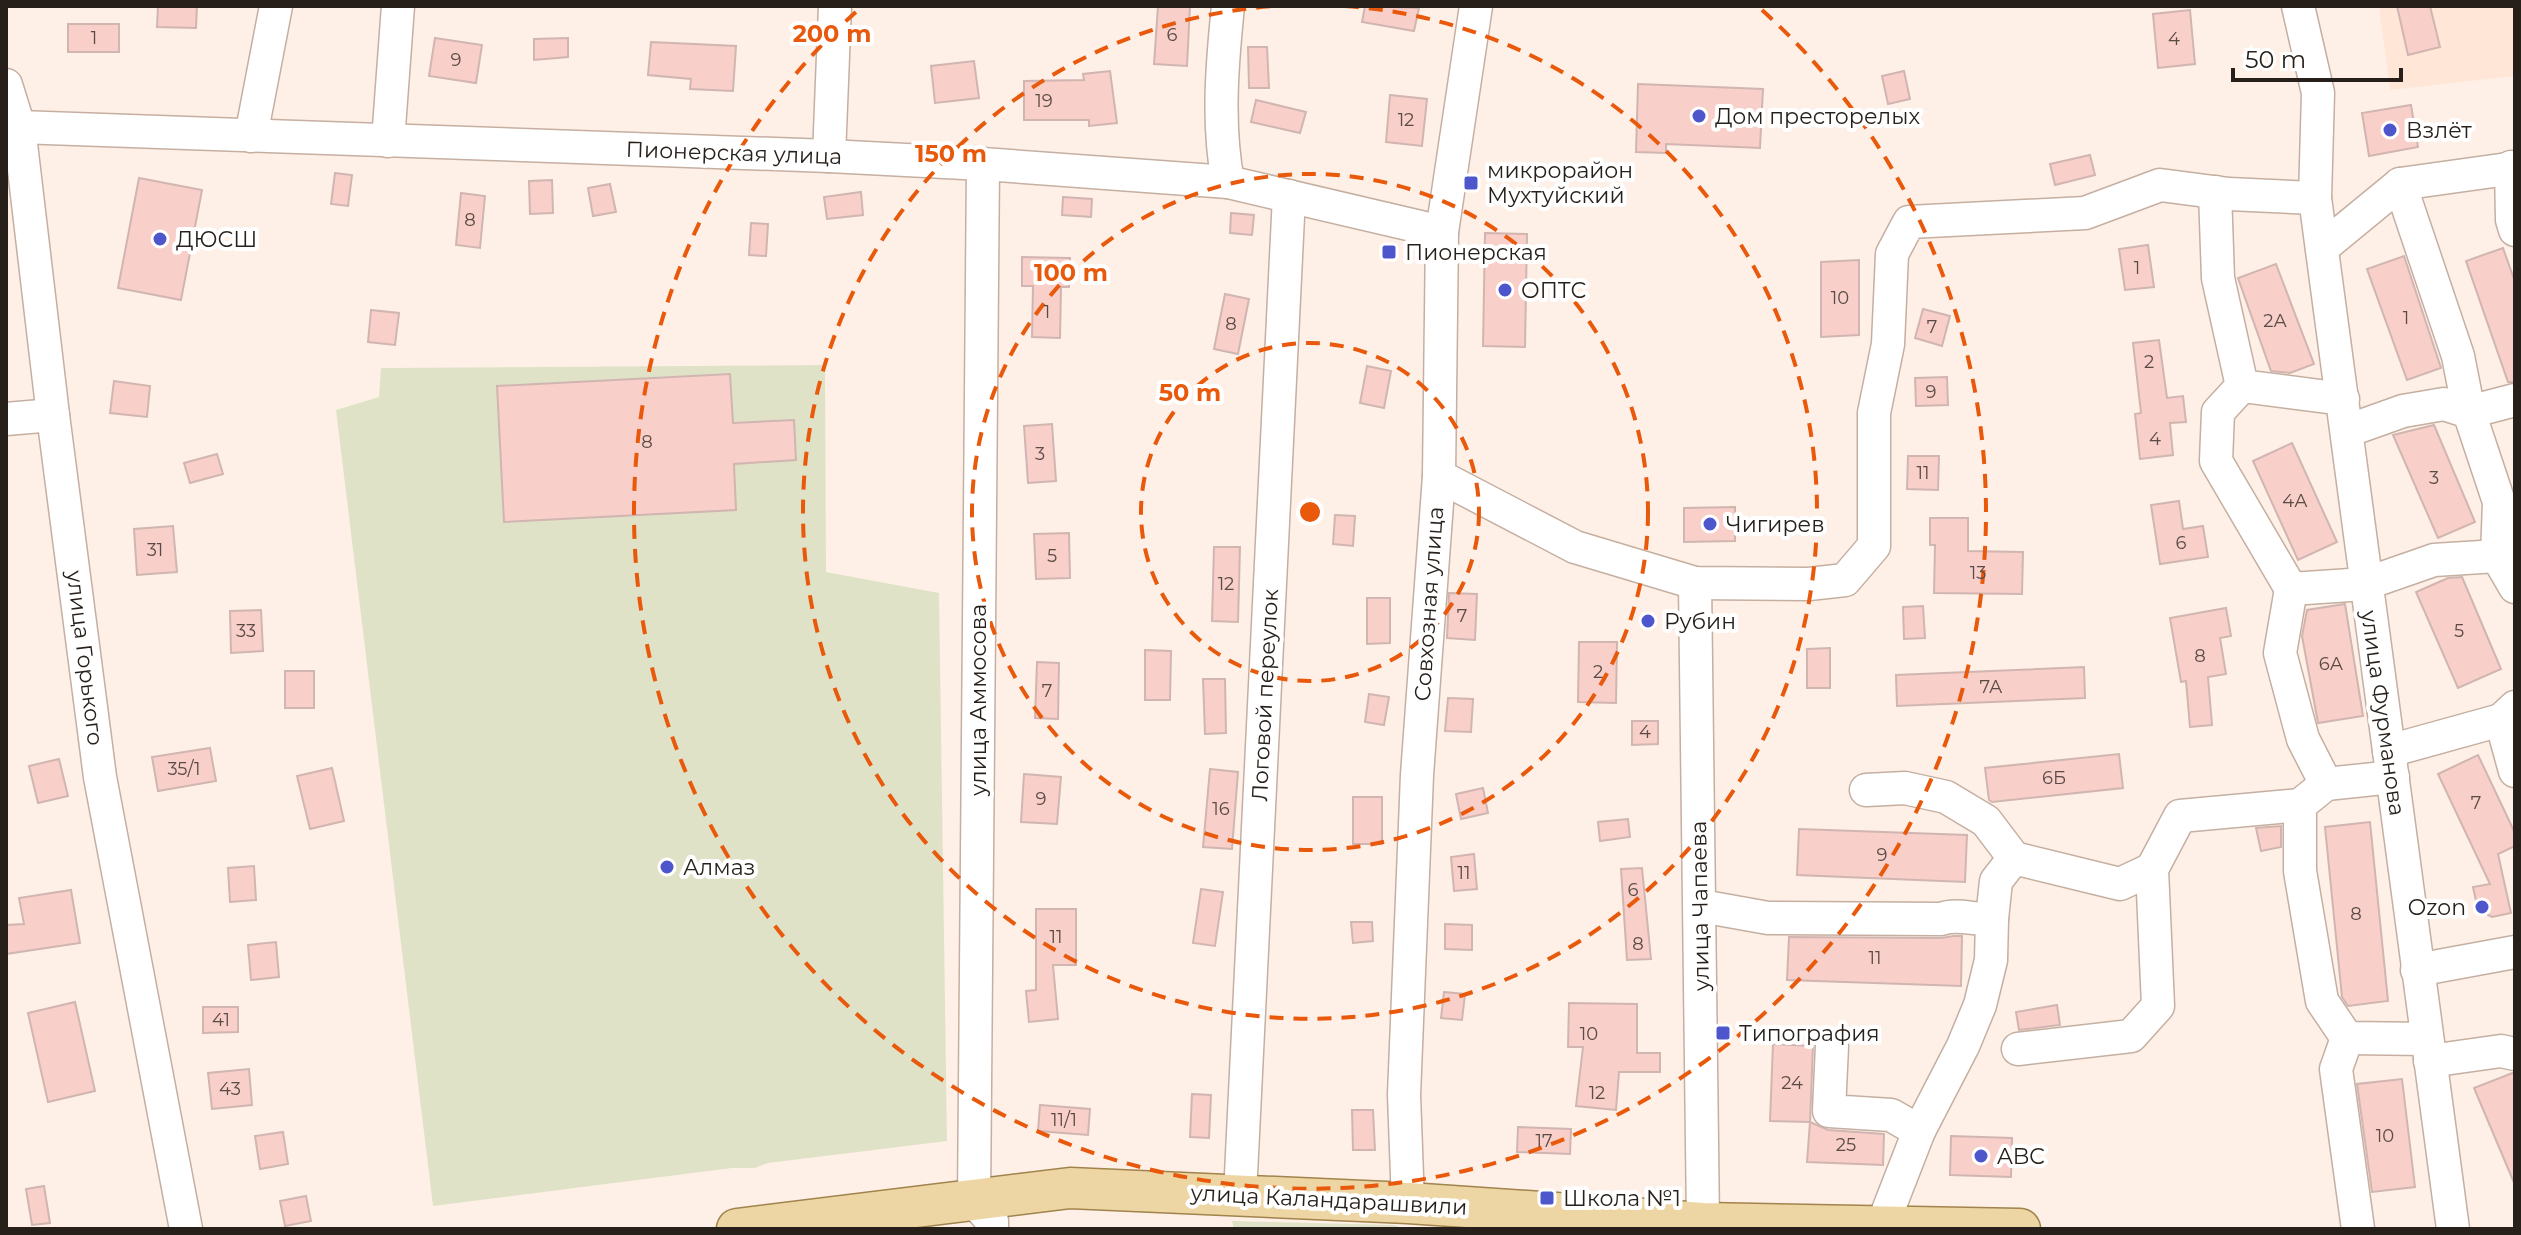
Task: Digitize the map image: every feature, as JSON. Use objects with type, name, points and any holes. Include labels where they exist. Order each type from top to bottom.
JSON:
[{"type":"main road","name":"улица Каландарашвили","points":[[737,1229],[983,1215],[1070,1188],[1408,1203],[1702,1226],[2020,1229]]},
{"type":"street","points":[[251,136],[276,6]]},
{"type":"street","points":[[388,141],[398,6]]},
{"type":"street","points":[[829,156],[835,6]]},
{"type":"street","points":[[1228,6],[1222,105],[1222,150],[1228,182]]},
{"type":"street","name":"Совхозная улица","points":[[1408,1203],[1404,1095],[1417,775],[1439,476],[1442,232],[1476,6]]},
{"type":"street","name":"улица Фурманова","points":[[2298,6],[2318,93],[2315,198],[2453,1229]]},
{"type":"street","name":"улица Горького","points":[[6,85],[19,127],[100,777],[186,1229]]},
{"type":"street","name":"Пионерская улица","points":[[19,127],[829,156],[1228,182],[1442,232]]},
{"type":"street","name":"улица Аммосова","points":[[983,164],[983,1215]]},
{"type":"street","points":[[2322,248],[2400,184],[2513,168],[2512,220],[2515,230]]},
{"type":"street","points":[[2400,184],[2458,356],[2469,412],[2499,502],[2497,556],[2515,587]]},
{"type":"street","points":[[1439,476],[1575,547],[1695,583],[1809,584],[1845,580],[1874,546],[1874,413],[1888,344],[1892,254],[1909,222],[2085,213],[2160,185],[2315,198]]},
{"type":"street","points":[[2215,192],[2218,278],[2242,386]]},
{"type":"street","name":"Логовой переулок","points":[[1240,1195],[1289,196]]},
{"type":"street","points":[[2242,386],[2343,399]]},
{"type":"street","points":[[2242,386],[2218,412],[2216,461],[2291,589],[2280,653],[2303,739],[2326,784]]},
{"type":"street","points":[[2347,431],[2403,411],[2444,404],[2469,412],[2515,400]]},
{"type":"street","points":[[6,419],[53,415]]},
{"type":"street","points":[[2291,589],[2365,584],[2434,560],[2497,556]]},
{"type":"street","name":"улица Чапаева","points":[[1695,583],[1701,906],[1702,1226]]},
{"type":"street","points":[[2018,1049],[2131,1036],[2158,1006],[2152,869],[2180,816],[2300,805],[2326,784],[2391,764],[2508,713],[2515,771]]},
{"type":"street","points":[[1866,790],[1905,788],[1946,797],[1986,821],[2014,858],[2120,884],[2152,869]]},
{"type":"street","points":[[2300,805],[2300,871],[2322,1001],[2347,1038],[2428,1050],[2515,1054]]},
{"type":"street","points":[[1882,1226],[1919,1131],[1963,1046],[1980,1005],[1991,960],[1996,881],[2014,858]]},
{"type":"street","points":[[1701,906],[1768,918],[1941,919],[1954,915],[1971,920],[1992,919]]},
{"type":"street","points":[[2417,970],[2515,952]]},
{"type":"street","points":[[2347,1038],[2336,1069],[2358,1229]]},
{"type":"street","points":[[1832,1046],[1829,1111],[1891,1115],[1919,1131]]},
{"type":"shaded area","points":[[2379,6],[2515,6],[2515,76],[2390,90]]},
{"type":"green space","name":"Алмаз","points":[[825,365],[826,572],[939,593],[947,1141],[768,1163],[755,1168],[732,1168],[433,1206],[336,410],[379,397],[381,368]]},
{"type":"green space","points":[[1232,1221],[1394,1225],[1407,1229],[1234,1229]]},
{"type":"building","points":[[158,6],[197,6],[196,28],[157,27]]},
{"type":"building","points":[[1158,6],[1190,6],[1187,66],[1154,64]]},
{"type":"building","points":[[1365,6],[1419,8],[1414,31],[1362,22]]},
{"type":"building","points":[[2397,6],[2430,6],[2440,47],[2408,55]]},
{"type":"building","points":[[2190,10],[2195,64],[2158,68],[2153,14]]},
{"type":"building","points":[[68,24],[119,24],[119,52],[68,52]]},
{"type":"building","points":[[435,38],[482,45],[476,83],[429,76]]},
{"type":"building","points":[[568,38],[568,57],[534,60],[534,39]]},
{"type":"building","points":[[651,42],[736,46],[733,91],[690,89],[691,79],[648,75]]},
{"type":"building","points":[[1248,47],[1267,47],[1269,88],[1249,88]]},
{"type":"building","points":[[974,61],[979,98],[935,103],[931,66]]},
{"type":"building","points":[[1110,71],[1117,123],[1089,126],[1089,120],[1024,120],[1024,81],[1084,80],[1083,74]]},
{"type":"building","points":[[1904,71],[1910,99],[1888,104],[1882,76]]},
{"type":"building","name":"Дом престорелых","points":[[1638,84],[1763,89],[1760,148],[1666,144],[1666,153],[1636,152]]},
{"type":"building","points":[[1390,95],[1427,99],[1422,146],[1386,142]]},
{"type":"building","points":[[1256,100],[1306,112],[1300,133],[1251,122]]},
{"type":"building","name":"Взлёт","points":[[2411,105],[2418,147],[2369,156],[2362,113]]},
{"type":"building","points":[[2090,155],[2095,175],[2055,185],[2050,164]]},
{"type":"building","points":[[335,173],[352,175],[348,206],[331,204]]},
{"type":"building","name":"ДЮСШ","points":[[139,178],[202,190],[181,300],[118,288]]},
{"type":"building","points":[[552,180],[553,213],[530,214],[529,181]]},
{"type":"building","points":[[610,184],[616,212],[593,216],[588,188]]},
{"type":"building","points":[[861,192],[863,215],[827,219],[824,197]]},
{"type":"building","points":[[461,193],[485,196],[480,248],[456,245]]},
{"type":"building","points":[[1063,197],[1092,199],[1091,217],[1062,215]]},
{"type":"building","points":[[1231,213],[1254,215],[1252,235],[1230,233]]},
{"type":"building","points":[[751,223],[768,224],[766,256],[749,255]]},
{"type":"building","name":"ОПТС","points":[[1485,233],[1527,234],[1525,347],[1483,346]]},
{"type":"building","points":[[2148,245],[2154,287],[2125,290],[2119,249]]},
{"type":"building","points":[[2503,248],[2515,282],[2515,382],[2508,382],[2466,261]]},
{"type":"building","points":[[2404,256],[2441,368],[2407,380],[2367,269]]},
{"type":"building","points":[[1022,257],[1070,258],[1069,287],[1061,287],[1060,338],[1032,337],[1033,286],[1022,286]]},
{"type":"building","points":[[1859,260],[1859,335],[1821,337],[1821,262]]},
{"type":"building","points":[[2276,264],[2314,364],[2290,373],[2271,371],[2238,278]]},
{"type":"building","points":[[1225,294],[1249,299],[1238,354],[1214,349]]},
{"type":"building","points":[[1923,309],[1950,316],[1942,346],[1915,338]]},
{"type":"building","points":[[371,310],[399,313],[395,345],[368,342]]},
{"type":"building","points":[[2159,340],[2167,398],[2183,396],[2186,422],[2170,423],[2173,455],[2140,459],[2135,414],[2141,413],[2133,343]]},
{"type":"building","points":[[1367,366],[1391,371],[1384,408],[1360,403]]},
{"type":"building","points":[[730,374],[733,423],[794,420],[796,460],[734,464],[736,510],[504,522],[497,386]]},
{"type":"building","points":[[1947,377],[1948,405],[1916,406],[1915,378]]},
{"type":"building","points":[[114,381],[150,386],[147,417],[110,413]]},
{"type":"building","points":[[1052,424],[1056,481],[1028,483],[1024,426]]},
{"type":"building","points":[[2434,425],[2475,522],[2438,538],[2393,435]]},
{"type":"building","points":[[2292,443],[2337,542],[2298,560],[2253,461]]},
{"type":"building","points":[[217,454],[223,474],[190,483],[184,463]]},
{"type":"building","points":[[1908,456],[1939,456],[1938,490],[1907,489]]},
{"type":"building","points":[[2179,501],[2183,529],[2203,526],[2208,557],[2160,564],[2151,505]]},
{"type":"building","name":"Чигирев","points":[[1735,507],[1735,541],[1684,542],[1684,508]]},
{"type":"building","points":[[1335,515],[1355,516],[1353,546],[1333,544]]},
{"type":"building","points":[[1930,518],[1968,518],[1968,551],[2023,552],[2022,594],[1934,593],[1935,545],[1930,545]]},
{"type":"building","points":[[173,526],[177,572],[137,575],[134,529]]},
{"type":"building","points":[[1069,533],[1070,578],[1036,579],[1034,534]]},
{"type":"building","points":[[1214,547],[1240,547],[1238,622],[1212,621]]},
{"type":"building","points":[[2462,577],[2501,669],[2458,688],[2416,592],[2448,578]]},
{"type":"building","points":[[1449,593],[1477,594],[1475,640],[1447,638]]},
{"type":"building","points":[[1367,598],[1390,598],[1390,643],[1367,644]]},
{"type":"building","points":[[2345,604],[2363,716],[2318,723],[2302,636],[2307,610]]},
{"type":"building","points":[[1923,606],[1925,638],[1904,639],[1903,607]]},
{"type":"building","points":[[2226,608],[2231,636],[2220,638],[2226,674],[2208,677],[2212,725],[2190,727],[2186,681],[2181,682],[2170,618]]},
{"type":"building","points":[[261,610],[263,651],[231,653],[230,611]]},
{"type":"building","points":[[1579,642],[1617,642],[1616,703],[1578,702]]},
{"type":"building","points":[[1830,648],[1830,688],[1807,688],[1807,649]]},
{"type":"building","points":[[1145,650],[1171,651],[1170,700],[1145,700]]},
{"type":"building","points":[[1037,662],[1059,663],[1058,719],[1035,718]]},
{"type":"building","points":[[2084,667],[2085,698],[1897,706],[1896,675]]},
{"type":"building","points":[[285,671],[314,671],[314,708],[285,708]]},
{"type":"building","points":[[1203,679],[1225,679],[1226,733],[1205,734]]},
{"type":"building","points":[[1369,694],[1389,697],[1384,725],[1365,722]]},
{"type":"building","points":[[1448,698],[1473,699],[1471,732],[1445,731]]},
{"type":"building","points":[[1632,721],[1658,721],[1658,744],[1632,745]]},
{"type":"building","points":[[210,748],[216,781],[158,791],[152,757]]},
{"type":"building","points":[[2119,754],[2123,788],[1989,800],[1985,768]]},
{"type":"building","points":[[2478,755],[2515,833],[2515,846],[2498,854],[2511,913],[2492,917],[2478,910],[2473,887],[2490,884],[2438,774]]},
{"type":"building","points":[[59,759],[68,796],[38,803],[29,766]]},
{"type":"building","points":[[332,768],[344,821],[310,829],[297,776]]},
{"type":"building","points":[[1210,769],[1238,772],[1232,849],[1203,847]]},
{"type":"building","points":[[1024,774],[1061,777],[1057,824],[1021,822]]},
{"type":"building","points":[[1483,788],[1488,813],[1461,819],[1456,794]]},
{"type":"building","points":[[1353,797],[1382,797],[1382,844],[1353,844]]},
{"type":"building","points":[[1628,819],[1630,837],[1600,841],[1598,822]]},
{"type":"building","points":[[2370,822],[2388,1001],[2348,1006],[2342,997],[2325,827]]},
{"type":"building","points":[[2281,826],[2281,847],[2261,851],[2256,828]]},
{"type":"building","points":[[1799,829],[1967,835],[1965,882],[1797,875]]},
{"type":"building","points":[[1474,854],[1477,889],[1454,891],[1451,857]]},
{"type":"building","points":[[254,866],[256,900],[230,902],[228,868]]},
{"type":"building","points":[[1642,868],[1651,959],[1627,960],[1621,869]]},
{"type":"building","points":[[1201,889],[1223,892],[1215,946],[1193,943]]},
{"type":"building","points":[[71,890],[80,943],[6,954],[6,925],[24,924],[19,898]]},
{"type":"building","points":[[1036,909],[1076,909],[1076,965],[1053,965],[1058,1019],[1029,1022],[1026,991],[1036,990]]},
{"type":"building","points":[[1351,922],[1372,922],[1373,941],[1353,943]]},
{"type":"building","points":[[1445,924],[1472,925],[1472,950],[1445,949]]},
{"type":"building","points":[[1962,936],[1961,986],[1787,980],[1789,937]]},
{"type":"building","points":[[276,942],[279,977],[251,980],[248,945]]},
{"type":"building","points":[[1444,992],[1465,994],[1462,1020],[1441,1018]]},
{"type":"building","points":[[75,1002],[95,1091],[48,1102],[28,1013]]},
{"type":"building","points":[[1569,1003],[1637,1004],[1637,1053],[1660,1053],[1660,1072],[1619,1072],[1616,1110],[1576,1106],[1583,1047],[1568,1047]]},
{"type":"building","points":[[2057,1005],[2060,1025],[2019,1030],[2016,1012]]},
{"type":"building","points":[[203,1007],[238,1007],[238,1032],[203,1033]]},
{"type":"building","points":[[1773,1044],[1813,1046],[1810,1122],[1770,1121]]},
{"type":"building","points":[[249,1069],[252,1105],[212,1109],[208,1073]]},
{"type":"building","points":[[2515,1072],[2515,1185],[2474,1088]]},
{"type":"building","points":[[2402,1079],[2415,1187],[2372,1192],[2357,1084]]},
{"type":"building","points":[[1192,1094],[1211,1095],[1209,1138],[1190,1137]]},
{"type":"building","points":[[1040,1105],[1090,1109],[1088,1135],[1038,1131]]},
{"type":"building","points":[[1352,1110],[1373,1110],[1375,1150],[1353,1150]]},
{"type":"building","points":[[1810,1122],[1828,1130],[1884,1134],[1883,1165],[1807,1162]]},
{"type":"building","points":[[1518,1127],[1571,1129],[1570,1154],[1517,1152]]},
{"type":"building","points":[[283,1132],[288,1164],[260,1169],[255,1136]]},
{"type":"building","name":"ABC","points":[[1951,1136],[2012,1138],[2011,1177],[1950,1175]]},
{"type":"building","points":[[44,1186],[50,1223],[32,1225],[26,1189]]},
{"type":"building","points":[[306,1196],[311,1221],[285,1226],[280,1201]]},
{"type":"place","name":"Дом престорелых","points":[[1699,116]]},
{"type":"place","name":"Взлёт","points":[[2390,130]]},
{"type":"place","name":"микрорайон Мухтуйский","points":[[1471,183]]},
{"type":"place","name":"ДЮСШ","points":[[160,239]]},
{"type":"place","name":"Пионерская","points":[[1389,252]]},
{"type":"place","name":"ОПТС","points":[[1505,290]]},
{"type":"place","name":"Чигирев","points":[[1710,524]]},
{"type":"place","name":"Рубин","points":[[1648,621]]},
{"type":"place","name":"Алмаз","points":[[667,867]]},
{"type":"place","name":"Ozon","points":[[2482,907]]},
{"type":"place","name":"Типография","points":[[1723,1033]]},
{"type":"place","name":"ABC","points":[[1981,1156]]},
{"type":"place","name":"Школа №1","points":[[1547,1198]]}]
